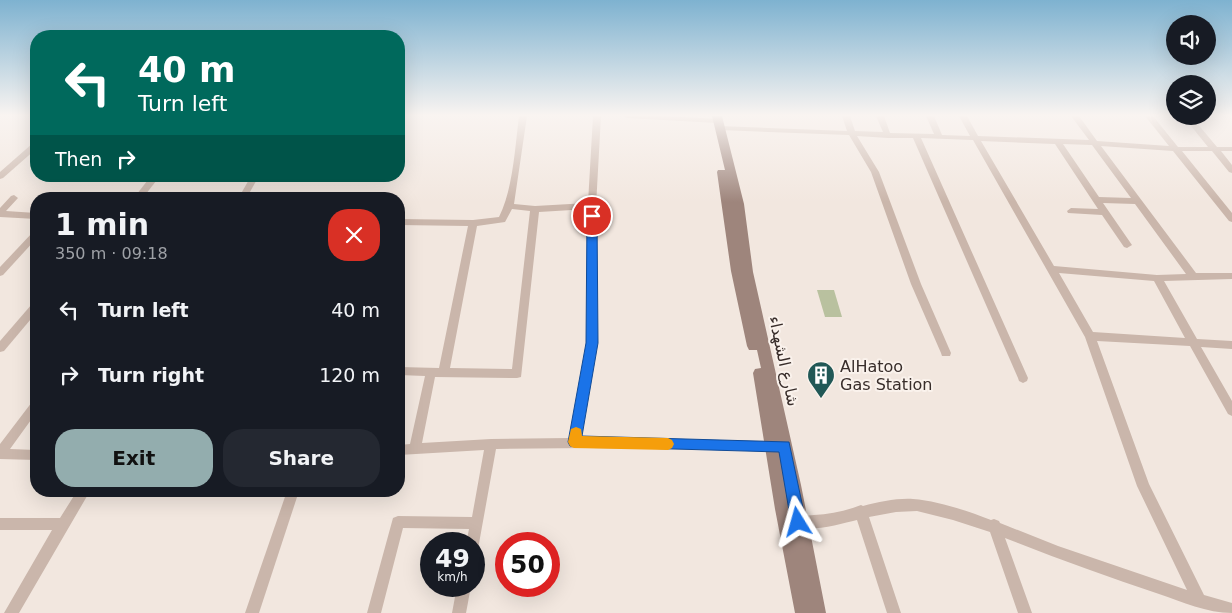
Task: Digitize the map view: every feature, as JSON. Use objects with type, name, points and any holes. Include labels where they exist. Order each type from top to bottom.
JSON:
[{"type":"main road","name":"شارع الشهداء","points":[[718,145],[737,271],[798,522],[817,613]]},
{"type":"main road","name":"شارع الشهداء","points":[[778,446],[804,613]]},
{"type":"street","points":[[405,222],[473,223],[502,220],[514,187],[519,145]]},
{"type":"street","points":[[574,442],[592,343],[592,206],[595,145]]},
{"type":"street","points":[[858,145],[875,172],[916,284],[946,353]]},
{"type":"street","points":[[919,145],[1023,378]]},
{"type":"street","points":[[979,145],[1090,336],[1143,486],[1200,601]]},
{"type":"street","points":[[1059,145],[1127,245]]},
{"type":"street","points":[[1095,145],[1194,278]]},
{"type":"street","points":[[1116,145],[1176,149],[1232,150]]},
{"type":"street","points":[[1172,145],[1232,219]]},
{"type":"street","points":[[1210,145],[1232,170]]},
{"type":"street","points":[[0,176],[30,150]]},
{"type":"street","points":[[143,192],[151,182]]},
{"type":"street","points":[[0,214],[14,198]]},
{"type":"street","points":[[1098,200],[1137,201]]},
{"type":"street","points":[[508,206],[535,209],[592,206]]},
{"type":"street","points":[[405,371],[517,374],[535,209]]},
{"type":"street","points":[[1071,211],[1105,212]]},
{"type":"street","points":[[0,214],[30,216]]},
{"type":"street","points":[[444,371],[473,223]]},
{"type":"street","points":[[0,273],[30,240]]},
{"type":"street","points":[[1051,269],[1157,278],[1232,276]]},
{"type":"street","points":[[1157,278],[1232,411]]},
{"type":"street","points":[[0,348],[30,313]]},
{"type":"street","points":[[1090,336],[1232,345]]},
{"type":"street","points":[[415,448],[431,372]]},
{"type":"street","points":[[0,454],[30,413]]},
{"type":"street","points":[[405,449],[491,444],[574,442],[778,446]]},
{"type":"street","points":[[475,532],[491,444]]},
{"type":"street","points":[[0,454],[30,455]]},
{"type":"street","points":[[12,613],[80,497]]},
{"type":"street","points":[[252,613],[291,497]]},
{"type":"street","points":[[798,522],[817,523],[862,511],[911,505],[953,513],[994,525],[1058,552],[1200,601],[1232,610]]},
{"type":"street","points":[[862,511],[894,613]]},
{"type":"street","points":[[374,613],[398,522],[477,523]]},
{"type":"street","points":[[0,524],[63,524]]},
{"type":"street","points":[[994,525],[1025,613]]},
{"type":"street","points":[[459,613],[462,597]]},
{"type":"green space","points":[[817,290],[834,290],[842,317],[825,317]]},
{"type":"slow traffic","points":[[576,433],[574,442],[668,444]]},
{"type":"place","name":"AlHatoo Gas Station","points":[[821,399]]},
{"type":"route","points":[[592,216],[592,343],[574,442],[784,446],[793,485],[798,522]]}]
